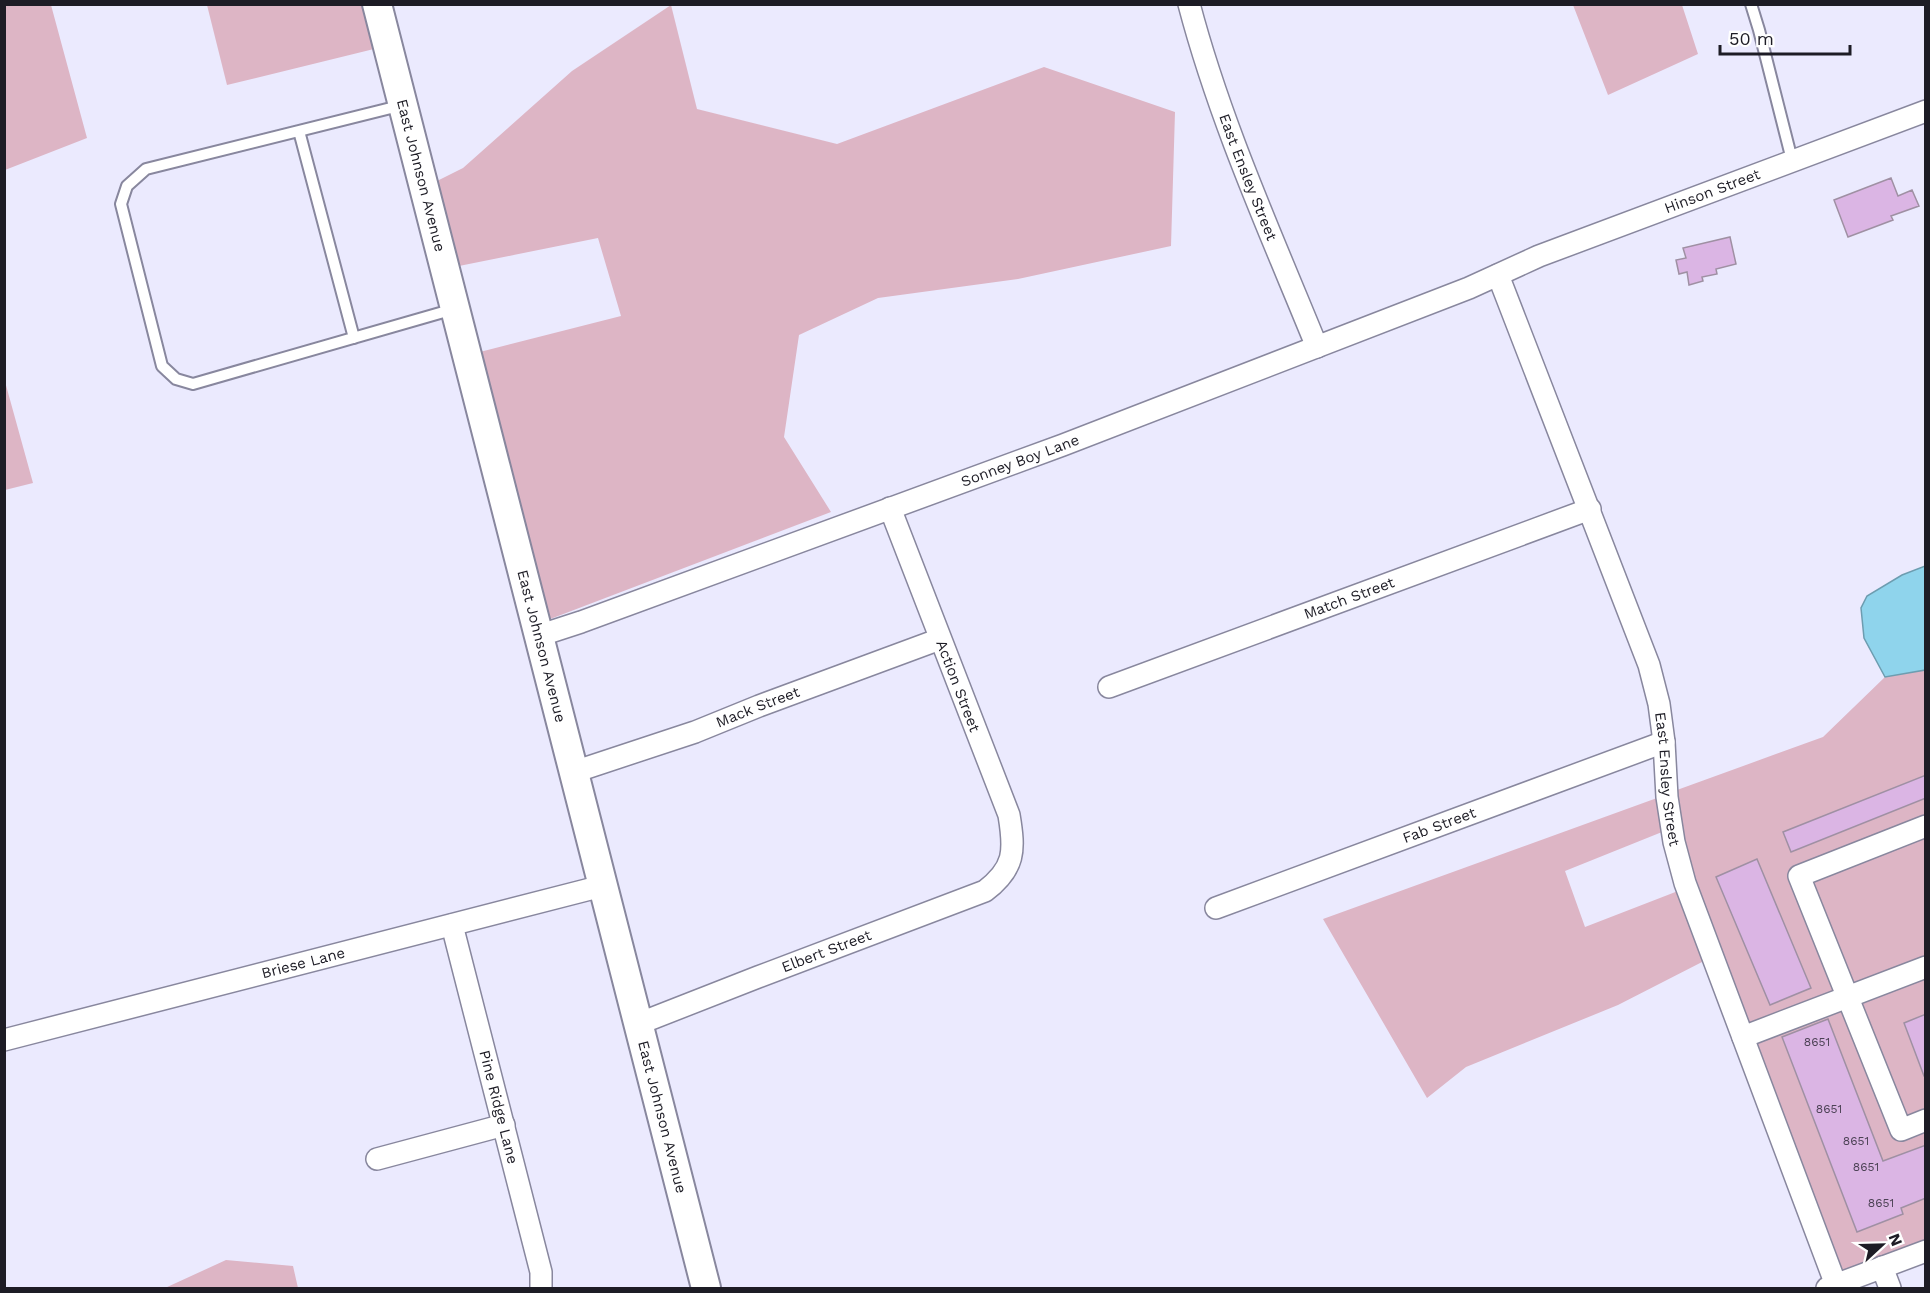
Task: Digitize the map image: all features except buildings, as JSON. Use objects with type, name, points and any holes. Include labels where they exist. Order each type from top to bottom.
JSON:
[{"type":"main road","name":"East Johnson Avenue","points":[[377,4],[706,1288]]},
{"type":"street","name":"East Ensley Street","points":[[1189,4],[1203,60],[1225,120],[1317,347]]},
{"type":"street","name":"Hinson Street","points":[[1498,275],[1539,256],[1926,111]]},
{"type":"street","name":"East Ensley Street","points":[[1498,275],[1649,665],[1659,704],[1667,797],[1674,842],[1685,883],[1743,1037],[1832,1287]]},
{"type":"street","name":"Sonney Boy Lane","points":[[538,636],[1063,445],[1498,275]]},
{"type":"street","name":"Action Street","points":[[890,508],[1009,815],[1013,839],[1008,866]]},
{"type":"street","name":"Match Street","points":[[1109,687],[1590,509]]},
{"type":"street","name":"Mack Street","points":[[574,772],[695,732],[940,639]]},
{"type":"street","name":"Fab Street","points":[[1216,908],[1664,742]]},
{"type":"street","points":[[1926,826],[1799,876],[1901,1130],[1926,1120]]},
{"type":"street","name":"Elbert Street","points":[[638,1024],[985,891],[1000,880],[1008,866]]},
{"type":"street","name":"Briese Lane","points":[[4,1040],[603,886]]},
{"type":"street","name":"Pine Ridge Lane","points":[[452,925],[541,1272],[541,1288]]},
{"type":"street","points":[[1743,1037],[1926,967]]},
{"type":"street","points":[[377,1159],[504,1125]]},
{"type":"street","points":[[1832,1287],[1926,1251]]},
{"type":"street","points":[[1882,1267],[1890,1288]]},
{"type":"lane","points":[[1751,4],[1760,30],[1791,160]]},
{"type":"lane","points":[[403,105],[146,169],[127,186],[121,204],[162,366],[176,379],[193,384],[454,309]]},
{"type":"lane","points":[[299,131],[354,338]]},
{"type":"shaded area","points":[[5,4],[51,5],[87,138],[5,170]]},
{"type":"shaded area","points":[[207,5],[367,5],[378,48],[227,85]]},
{"type":"shaded area","points":[[671,5],[697,109],[837,144],[1044,67],[1175,112],[1171,246],[1018,279],[878,298],[799,335],[784,437],[831,512],[545,621],[476,353],[621,316],[598,238],[454,267],[433,183],[463,168],[572,71]]},
{"type":"shaded area","points":[[1573,5],[1682,5],[1698,54],[1608,95]]},
{"type":"shaded area","points":[[4,378],[33,483],[5,490],[4,490]]},
{"type":"shaded area","points":[[1925,670],[1925,1241],[1843,1273],[1694,880],[1683,839],[1677,790],[1823,737],[1885,677]]},
{"type":"shaded area","points":[[1657,798],[1662,832],[1565,871],[1585,927],[1678,891],[1704,961],[1618,1005],[1466,1067],[1427,1098],[1323,919]]},
{"type":"shaded area","points":[[226,1260],[293,1266],[298,1288],[165,1288]]},
{"type":"water","points":[[1925,566],[1925,670],[1885,677],[1864,638],[1861,608],[1867,596],[1902,575]]}]
